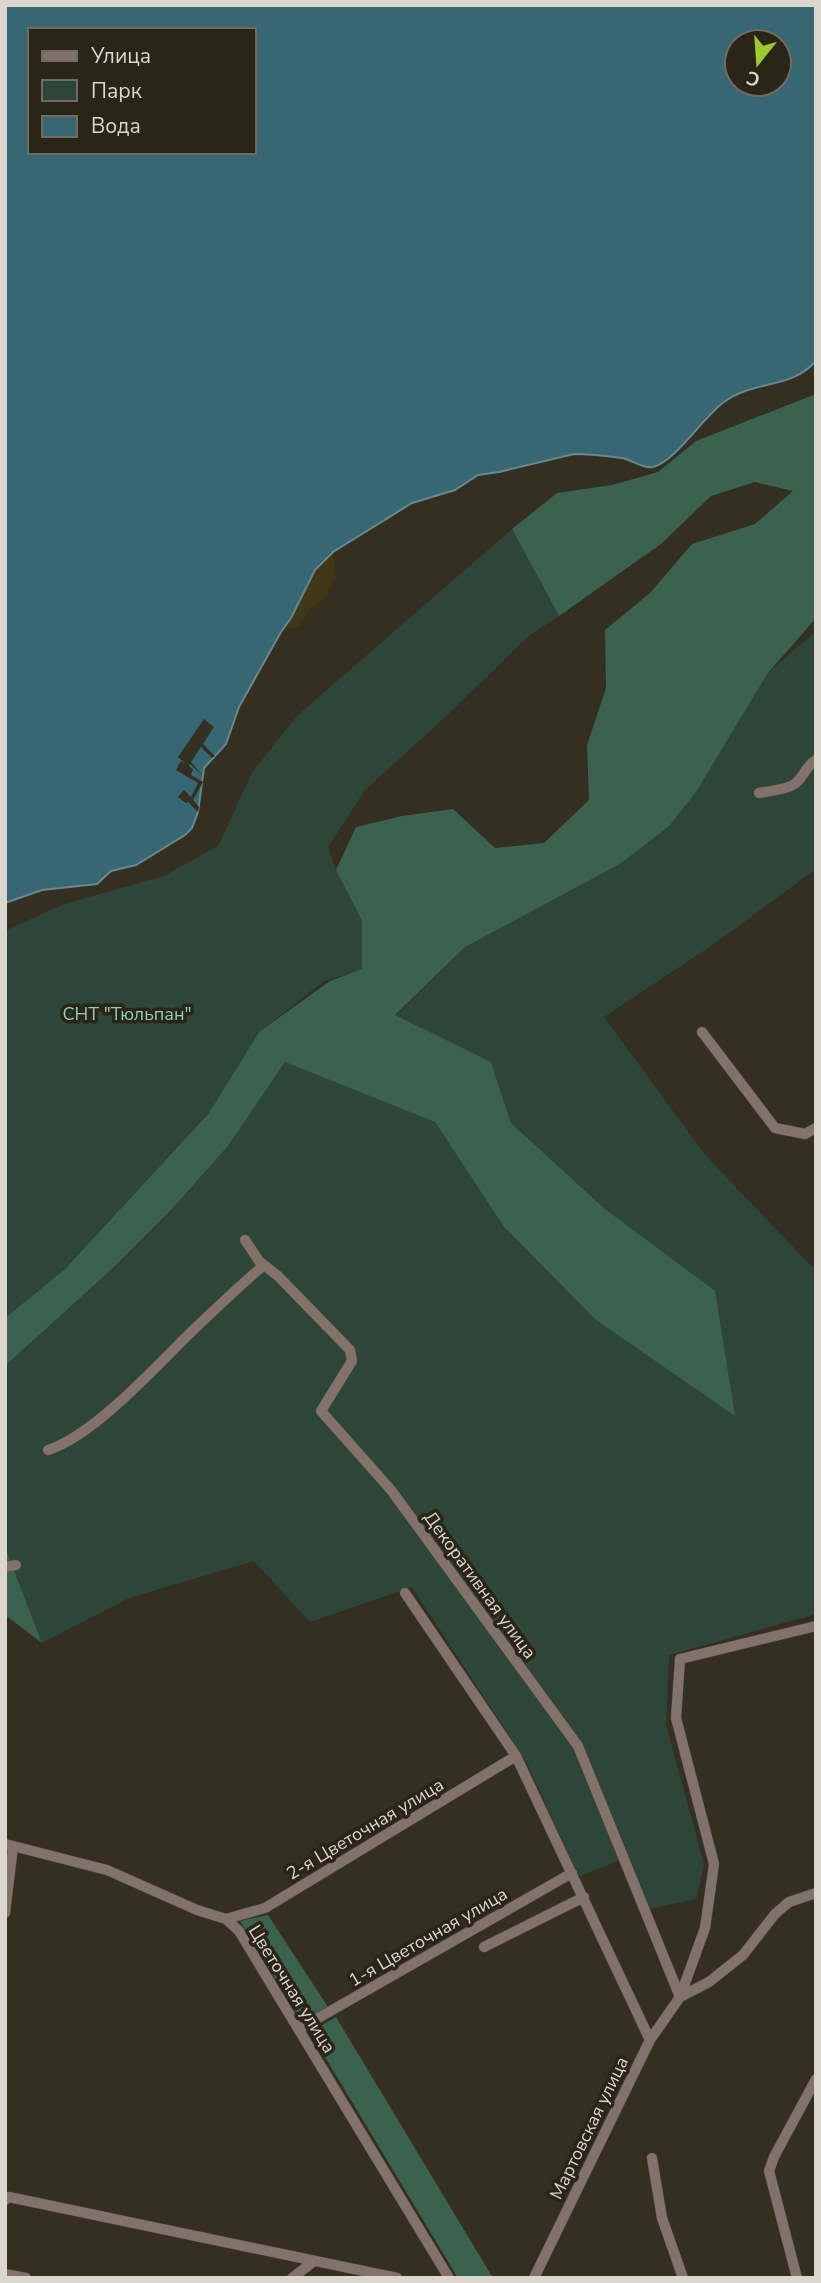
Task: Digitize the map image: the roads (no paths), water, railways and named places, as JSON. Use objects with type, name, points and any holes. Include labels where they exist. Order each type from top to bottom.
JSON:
[{"type":"street","points":[[759,793],[793,786],[809,764],[816,760]]},
{"type":"street","points":[[702,1032],[775,1128],[805,1134],[816,1128]]},
{"type":"street","name":"Декоративная улица","points":[[244,1240],[264,1265],[350,1350],[352,1361],[320,1411],[391,1490],[578,1746],[680,1997]]},
{"type":"street","points":[[47,1450],[63,1445],[113,1408],[226,1298],[264,1265]]},
{"type":"street","points":[[405,1592],[516,1756],[650,2040]]},
{"type":"street","points":[[680,1997],[705,1928],[714,1864],[676,1718],[680,1659],[816,1626]]},
{"type":"street","name":"2-я Цветочная улица","points":[[226,1919],[265,1908],[516,1756]]},
{"type":"street","points":[[5,1913],[9,1846]]},
{"type":"street","name":"Цветочная улица","points":[[9,1846],[107,1870],[197,1910],[226,1919],[239,1931],[449,2278]]},
{"type":"street","name":"1-я Цветочная улица","points":[[299,2029],[572,1872]]},
{"type":"street","points":[[680,1997],[709,1982],[743,1955],[775,1914],[789,1902],[816,1894]]},
{"type":"street","points":[[484,1947],[584,1897]]},
{"type":"street","name":"Мартовская улица","points":[[534,2278],[650,2040],[680,1997]]},
{"type":"street","points":[[797,2278],[769,2171],[816,2079]]},
{"type":"street","points":[[652,2158],[662,2218],[683,2278]]},
{"type":"street","points":[[6,2197],[397,2278]]},
{"type":"street","points":[[292,2278],[313,2262]]},
{"type":"street","points":[[5,2274],[26,2278]]},
{"type":"water","points":[[5,5],[816,5],[816,361],[806,370],[784,381],[748,390],[724,402],[680,448],[653,467],[645,467],[622,458],[574,454],[478,475],[455,490],[412,503],[333,552],[315,570],[291,618],[239,707],[226,744],[204,768],[198,812],[192,828],[136,865],[111,871],[97,884],[42,890],[5,903]]},
{"type":"park label","name":"СНТ \"Тюльпан\"","points":[[127,1014]]}]
